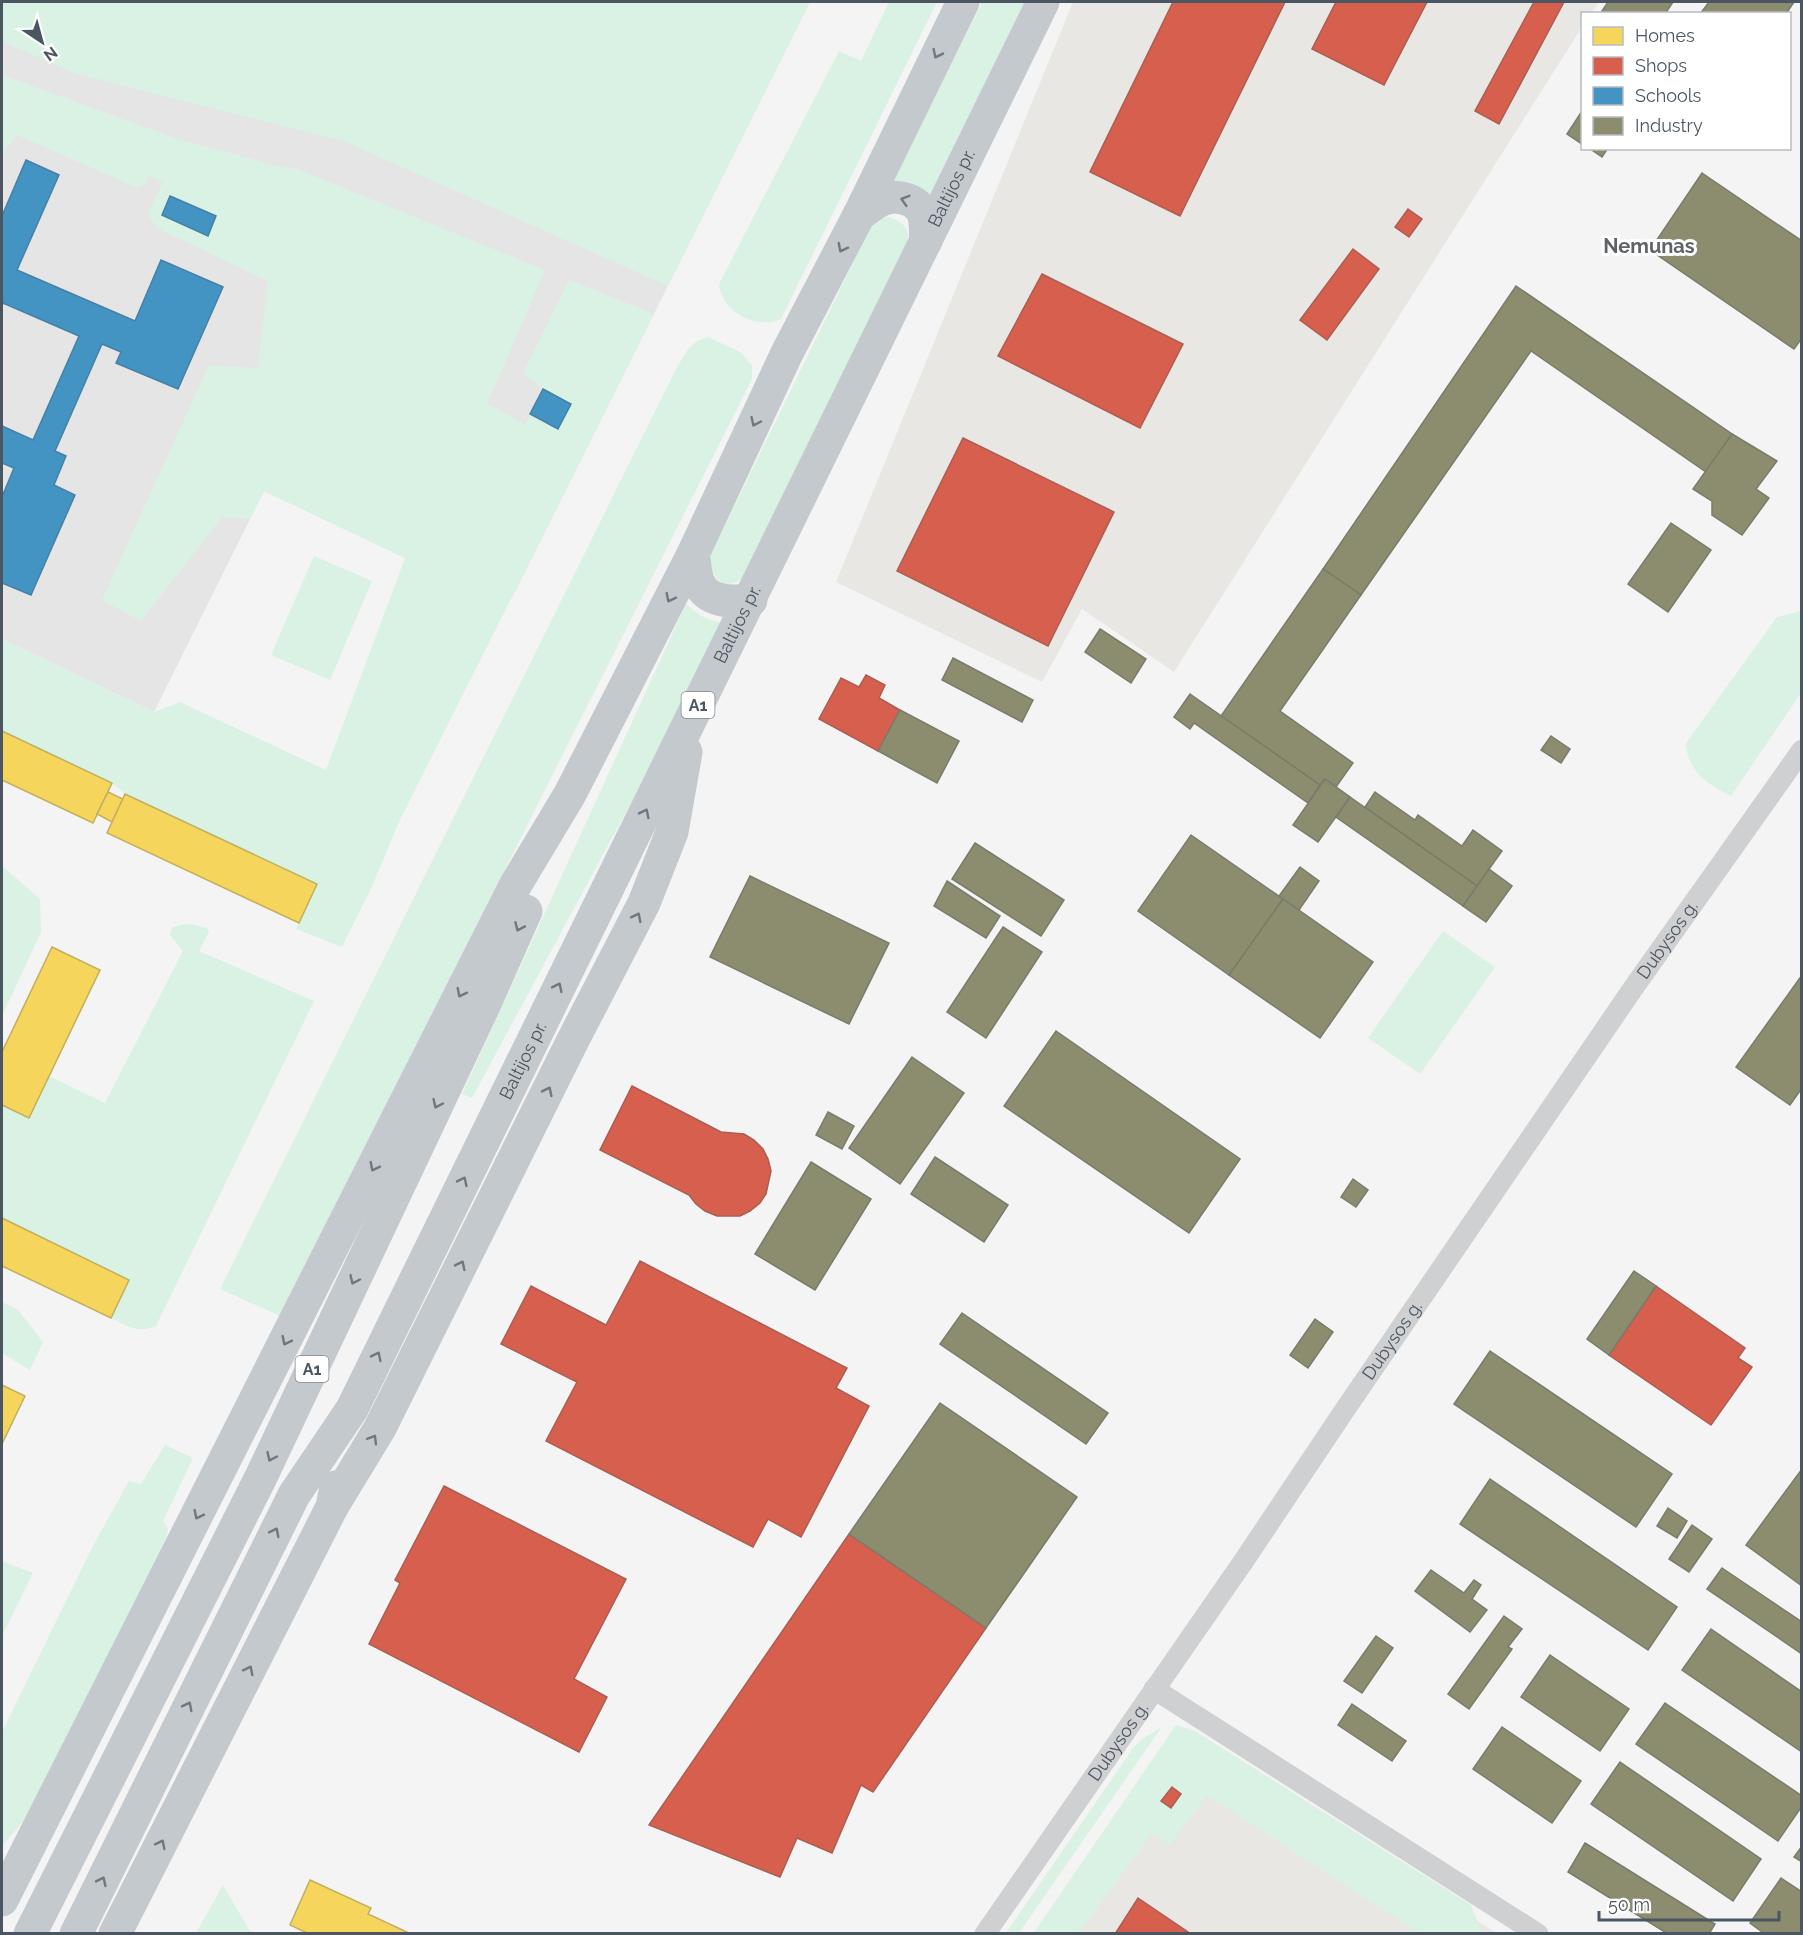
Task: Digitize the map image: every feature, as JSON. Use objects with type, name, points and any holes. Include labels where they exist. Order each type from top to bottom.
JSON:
[{"type":"highway","name":"A1","points":[[30,1934],[266,1467],[491,990],[532,899],[570,794],[693,554],[788,353],[859,215],[963,2]]},
{"type":"highway","name":"Baltijos pr.","points":[[352,1409],[1043,2]]},
{"type":"highway","points":[[859,215],[885,198],[900,197],[911,200],[924,216],[926,241]]},
{"type":"highway","points":[[693,554],[699,584],[713,598],[734,602],[751,600]]},
{"type":"highway","points":[[116,1934],[332,1507],[380,1428],[572,1042],[644,903],[672,832],[693,715]]},
{"type":"highway","points":[[2,1900],[516,884],[570,794]]},
{"type":"highway","name":"A1","points":[[76,1934],[294,1495],[352,1409]]},
{"type":"highway","points":[[332,1507],[352,1409]]},
{"type":"street","name":"Dubysos g.","points":[[985,1934],[1243,1562],[1616,1014],[1802,750]]},
{"type":"street","points":[[1154,1689],[1538,1934]]},
{"type":"shaded area","points":[[2,2],[810,2],[512,598],[405,558],[264,491],[154,712],[2,639]],"holes":[[[543,390],[571,404],[559,429],[530,414]]]},
{"type":"shaded area","points":[[1073,2],[1599,2],[1592,12],[1581,12],[1581,29],[1174,672],[1082,609],[1042,682],[836,582]]},
{"type":"shaded area","points":[[1193,1736],[1496,1933],[1056,1934]]},
{"type":"green space","points":[[2,2],[810,2],[668,286],[346,142],[74,73],[2,41]]},
{"type":"green space","points":[[889,2],[937,2],[781,319],[761,322],[742,316],[726,303],[719,284],[839,51],[861,61]]},
{"type":"green space","points":[[982,2],[1029,2],[932,194],[895,183],[893,181]]},
{"type":"green space","points":[[2,75],[175,138],[297,169],[545,270],[487,404],[525,424],[530,414],[558,429],[571,404],[543,389],[523,373],[569,280],[654,314],[399,822],[370,891],[342,947],[296,929],[317,884],[125,794],[112,783],[2,731],[2,639],[154,712],[180,702],[326,770],[405,558],[264,491],[250,519],[222,517],[141,621],[102,600],[209,365],[258,368],[268,281],[161,230],[148,213],[163,182],[149,176],[146,184],[138,188],[17,135],[2,154]]},
{"type":"green space","points":[[889,217],[899,221],[905,227],[908,245],[742,579],[729,584],[724,583],[716,578],[708,560],[871,226],[881,218]]},
{"type":"green space","points":[[708,337],[740,352],[752,365],[752,379],[280,1316],[220,1289],[675,371],[692,345]]},
{"type":"green space","points":[[314,556],[372,581],[330,680],[271,655]]},
{"type":"green space","points":[[686,604],[707,619],[723,622],[634,797],[472,1098],[462,1094]]},
{"type":"green space","points":[[1801,611],[1801,693],[1731,796],[1700,776],[1690,762],[1686,743],[1777,617]]},
{"type":"green space","points":[[2,866],[40,899],[41,932],[2,1016]]},
{"type":"green space","points":[[192,924],[207,928],[209,932],[199,951],[314,1001],[156,1326],[138,1329],[111,1318],[129,1280],[2,1218],[2,1105],[29,1118],[49,1076],[105,1103],[183,951],[170,935],[172,928]]},
{"type":"green space","points":[[1443,931],[1495,967],[1420,1074],[1368,1038]]},
{"type":"green space","points":[[2,1302],[18,1310],[43,1342],[30,1370],[2,1353]]},
{"type":"green space","points":[[165,1445],[193,1458],[163,1521],[168,1529],[166,1539],[36,1806],[2,1846],[2,1732],[93,1546],[129,1481],[141,1484]]},
{"type":"green space","points":[[2,1561],[33,1573],[2,1636]]},
{"type":"green space","points":[[1176,1725],[1195,1731],[1471,1905],[1482,1933],[1419,1933],[1207,1795],[1170,1845],[1152,1833],[1079,1933],[1033,1934]]},
{"type":"green space","points":[[1161,1728],[1019,1933],[1006,1933],[1133,1748],[1145,1737]]},
{"type":"green space","points":[[223,1885],[251,1933],[196,1933]]},
{"type":"building: Homes","points":[[2,731],[112,783],[93,823],[2,780]]},
{"type":"building: Homes","points":[[108,792],[123,799],[112,822],[97,814]]},
{"type":"building: Homes","points":[[125,794],[317,884],[299,923],[107,833]]},
{"type":"building: Homes","points":[[52,947],[100,970],[29,1118],[2,1105],[2,1052]]},
{"type":"building: Homes","points":[[2,1218],[129,1280],[111,1318],[2,1266]]},
{"type":"building: Homes","points":[[2,1385],[25,1396],[2,1444]]},
{"type":"building: Homes","points":[[310,1880],[371,1908],[368,1914],[411,1934],[309,1934],[290,1925]]},
{"type":"building: Shops","points":[[1173,2],[1285,2],[1180,216],[1090,172]]},
{"type":"building: Shops","points":[[1336,2],[1427,2],[1384,85],[1312,49]]},
{"type":"building: Shops","points":[[1534,2],[1564,2],[1499,124],[1475,111]]},
{"type":"building: Shops","points":[[1408,209],[1422,219],[1409,237],[1395,227]]},
{"type":"building: Shops","points":[[1353,249],[1379,269],[1327,340],[1300,320]]},
{"type":"building: Shops","points":[[1042,274],[1183,344],[1140,428],[998,356]]},
{"type":"building: Shops","points":[[963,438],[1114,512],[1048,646],[897,571]]},
{"type":"building: Shops","points":[[866,675],[885,685],[879,698],[900,710],[878,751],[819,719],[841,678],[859,687]]},
{"type":"building: Shops","points":[[632,1086],[721,1132],[744,1134],[754,1140],[763,1149],[771,1171],[766,1194],[760,1203],[740,1216],[717,1216],[705,1211],[689,1195],[600,1150]]},
{"type":"building: Shops","points":[[640,1261],[847,1368],[836,1388],[869,1406],[801,1537],[768,1519],[753,1547],[546,1441],[577,1382],[501,1344],[531,1286],[606,1325]]},
{"type":"building: Shops","points":[[1656,1286],[1745,1348],[1738,1358],[1752,1367],[1711,1425],[1609,1355]]},
{"type":"building: Shops","points":[[444,1486],[626,1579],[574,1679],[607,1697],[579,1752],[369,1644],[400,1583],[395,1580]]},
{"type":"building: Shops","points":[[849,1534],[986,1628],[873,1792],[861,1785],[832,1853],[797,1838],[780,1877],[649,1825]]},
{"type":"building: Shops","points":[[1172,1787],[1181,1794],[1171,1808],[1161,1801]]},
{"type":"building: Shops","points":[[1138,1898],[1191,1934],[1115,1934]]},
{"type":"building: Schools","points":[[26,160],[59,175],[17,270],[135,321],[161,260],[223,287],[178,389],[116,363],[121,352],[102,344],[55,451],[66,456],[54,485],[75,495],[31,595],[2,583],[2,497],[14,468],[2,463],[2,426],[33,440],[79,336],[3,303],[2,306],[2,216]]},
{"type":"building: Schools","points":[[170,196],[216,216],[208,236],[162,215]]},
{"type":"building: Schools","points":[[543,389],[571,404],[558,429],[530,414]]},
{"type":"building: Industry","points":[[1608,2],[1673,2],[1666,12],[1601,12]]},
{"type":"building: Industry","points":[[1709,2],[1794,2],[1787,12],[1702,12]]},
{"type":"building: Industry","points":[[1581,113],[1581,143],[1567,134]]},
{"type":"building: Industry","points":[[1592,150],[1607,150],[1602,157]]},
{"type":"building: Industry","points":[[1702,173],[1802,241],[1802,338],[1794,349],[1650,250]]},
{"type":"building: Industry","points":[[1516,286],[1732,434],[1706,472],[1531,351],[1361,595],[1323,569]]},
{"type":"building: Industry","points":[[1732,434],[1777,461],[1756,489],[1769,498],[1742,535],[1712,515],[1712,501],[1693,489]]},
{"type":"building: Industry","points":[[1671,523],[1711,550],[1668,612],[1628,584]]},
{"type":"building: Industry","points":[[1323,569],[1361,595],[1280,711],[1353,763],[1336,787],[1325,779],[1320,785],[1221,716]]},
{"type":"building: Industry","points":[[1100,629],[1146,659],[1131,683],[1085,652]]},
{"type":"building: Industry","points":[[953,658],[1033,700],[1022,722],[942,680]]},
{"type":"building: Industry","points":[[1190,694],[1320,785],[1308,803],[1194,723],[1190,729],[1174,717]]},
{"type":"building: Industry","points":[[900,710],[959,741],[937,783],[878,751]]},
{"type":"building: Industry","points":[[1551,736],[1570,749],[1561,763],[1541,750]]},
{"type":"building: Industry","points":[[1325,779],[1350,797],[1318,842],[1293,825]]},
{"type":"building: Industry","points":[[1375,792],[1415,820],[1418,815],[1462,846],[1473,830],[1502,851],[1477,886],[1365,807]]},
{"type":"building: Industry","points":[[1350,797],[1477,886],[1463,906],[1336,817]]},
{"type":"building: Industry","points":[[1191,835],[1283,899],[1229,975],[1138,911]]},
{"type":"building: Industry","points":[[975,843],[1064,900],[1041,936],[952,879]]},
{"type":"building: Industry","points":[[1300,867],[1319,881],[1299,910],[1279,896]]},
{"type":"building: Industry","points":[[1489,869],[1512,886],[1486,922],[1463,906]]},
{"type":"building: Industry","points":[[750,876],[889,943],[849,1024],[710,957]]},
{"type":"building: Industry","points":[[947,881],[1000,916],[986,938],[934,906]]},
{"type":"building: Industry","points":[[1283,899],[1373,962],[1320,1038],[1229,975]]},
{"type":"building: Industry","points":[[1003,927],[1042,952],[986,1038],[947,1012]]},
{"type":"building: Industry","points":[[1802,975],[1802,1088],[1790,1105],[1736,1067]]},
{"type":"building: Industry","points":[[1056,1031],[1240,1159],[1189,1233],[1004,1106]]},
{"type":"building: Industry","points":[[912,1057],[964,1093],[900,1184],[849,1148]]},
{"type":"building: Industry","points":[[828,1112],[854,1126],[842,1149],[816,1135]]},
{"type":"building: Industry","points":[[935,1157],[1008,1205],[984,1242],[911,1194]]},
{"type":"building: Industry","points":[[811,1162],[871,1199],[815,1290],[755,1254]]},
{"type":"building: Industry","points":[[1353,1179],[1368,1190],[1356,1207],[1341,1197]]},
{"type":"building: Industry","points":[[1634,1271],[1656,1286],[1609,1355],[1587,1339]]},
{"type":"building: Industry","points":[[962,1313],[1108,1413],[1086,1444],[940,1344]]},
{"type":"building: Industry","points":[[1315,1319],[1333,1332],[1308,1368],[1290,1355]]},
{"type":"building: Industry","points":[[1490,1351],[1672,1474],[1636,1527],[1454,1404]]},
{"type":"building: Industry","points":[[940,1403],[1077,1497],[986,1628],[849,1534]]},
{"type":"building: Industry","points":[[1802,1469],[1802,1586],[1746,1545]]},
{"type":"building: Industry","points":[[1490,1479],[1677,1607],[1648,1650],[1460,1524]]},
{"type":"building: Industry","points":[[1668,1508],[1687,1521],[1677,1538],[1657,1526]]},
{"type":"building: Industry","points":[[1692,1525],[1712,1539],[1689,1572],[1669,1559]]},
{"type":"building: Industry","points":[[1722,1568],[1802,1622],[1802,1654],[1707,1589]]},
{"type":"building: Industry","points":[[1431,1570],[1464,1593],[1474,1580],[1481,1585],[1472,1599],[1487,1610],[1470,1632],[1415,1591]]},
{"type":"building: Industry","points":[[1504,1616],[1522,1629],[1508,1647],[1512,1649],[1469,1709],[1448,1694]]},
{"type":"building: Industry","points":[[1711,1629],[1802,1692],[1802,1752],[1682,1670]]},
{"type":"building: Industry","points":[[1376,1636],[1393,1648],[1362,1693],[1344,1681]]},
{"type":"building: Industry","points":[[1550,1655],[1629,1709],[1600,1751],[1521,1697]]},
{"type":"building: Industry","points":[[1665,1703],[1802,1796],[1802,1806],[1778,1841],[1636,1744]]},
{"type":"building: Industry","points":[[1352,1704],[1406,1741],[1392,1761],[1338,1725]]},
{"type":"building: Industry","points":[[1502,1727],[1581,1781],[1552,1823],[1473,1769]]},
{"type":"building: Industry","points":[[1620,1762],[1761,1859],[1733,1901],[1591,1804]]},
{"type":"building: Industry","points":[[1585,1843],[1715,1924],[1709,1934],[1668,1934],[1568,1872]]},
{"type":"building: Industry","points":[[1802,1846],[1802,1862],[1794,1857]]},
{"type":"building: Industry","points":[[1781,1878],[1802,1892],[1802,1934],[1765,1934],[1750,1923]]},
{"type":"district","name":"Nemunas","points":[[1649,246]]}]
